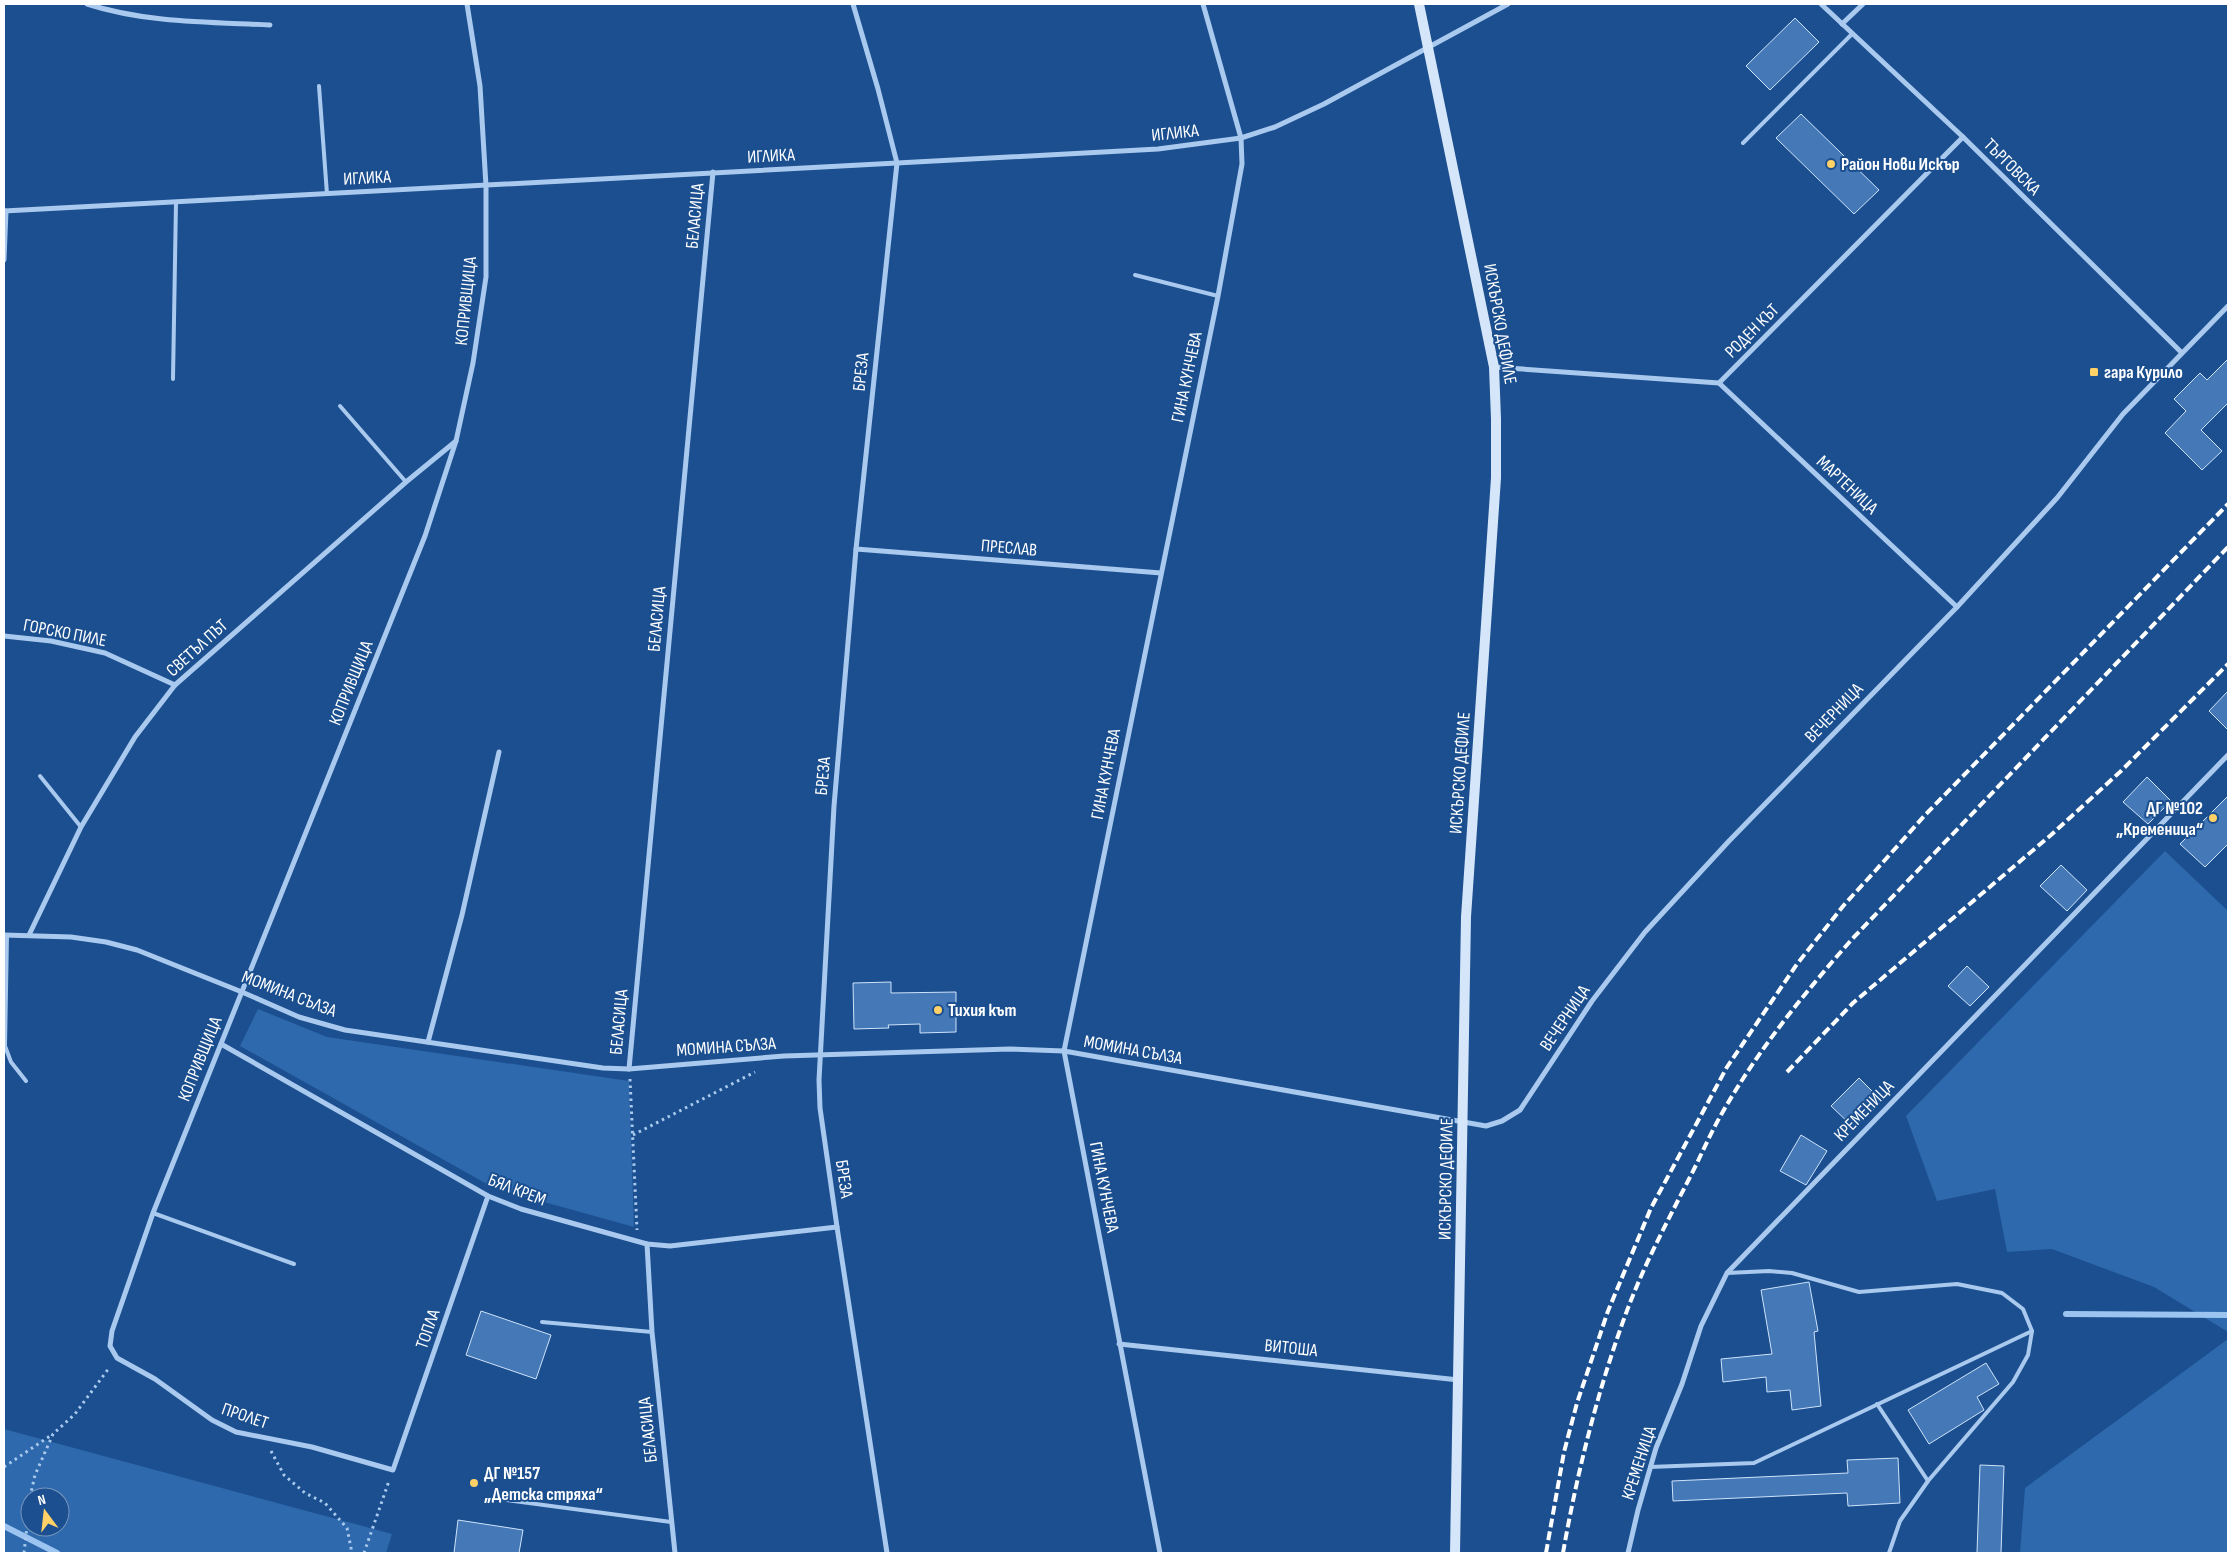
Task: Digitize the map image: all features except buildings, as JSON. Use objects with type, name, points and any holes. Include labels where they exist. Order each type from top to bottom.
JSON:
[{"type":"main road","name":"ИСКЪРСКО ДЕФИЛЕ","points":[[1419,4],[1494,367],[1496,419],[1496,478],[1466,917],[1455,1553]]},
{"type":"street","points":[[87,4],[115,13],[151,19],[270,25]]},
{"type":"street","name":"КОПРИВЩИЦА","points":[[117,1358],[110,1346],[112,1331],[153,1213],[425,536],[456,441],[473,363],[486,277],[486,186],[480,86],[467,4]]},
{"type":"street","name":"БРЕЗА","points":[[853,4],[897,163],[856,549],[834,806],[819,1080],[820,1108],[837,1227],[887,1553]]},
{"type":"street","name":"ГИНА КУНЧЕВА","points":[[1160,1553],[1064,1052],[1218,296],[1242,164],[1241,138],[1204,4]]},
{"type":"street","name":"ИГЛИКА","points":[[5,211],[1158,149],[1241,138],[1274,127],[1324,104],[1508,4]]},
{"type":"street","name":"ТЪРГОВСКА","points":[[1821,4],[1963,137],[2181,352]]},
{"type":"street","points":[[1842,24],[1863,4]]},
{"type":"street","name":"РОДЕН КЪТ","points":[[1719,383],[1963,137]]},
{"type":"street","name":"БЕЛАСИЦА","points":[[629,1069],[713,172]]},
{"type":"street","points":[[4,260],[5,211]]},
{"type":"street","name":"ВЕЧЕРНИЦА","points":[[1463,1122],[1486,1126],[1502,1121],[1520,1110],[1592,1001],[1645,932],[1729,842],[1957,607],[2057,498],[2123,414],[2181,352],[2228,306]]},
{"type":"street","points":[[1494,367],[1719,383]]},
{"type":"street","name":"МАРТЕНИЦА","points":[[1719,383],[1957,607]]},
{"type":"street","name":"СВЕТЪЛ ПЪТ","points":[[30,935],[81,827],[135,737],[175,685],[406,482],[456,441]]},
{"type":"street","name":"ПРЕСЛАВ","points":[[856,549],[1161,573]]},
{"type":"street","name":"ГОРСКО ПИЛЕ","points":[[4,636],[51,641],[105,653],[175,685]]},
{"type":"street","points":[[428,1042],[462,915],[499,752]]},
{"type":"street","name":"КРЕМЕНИЦА","points":[[1628,1553],[1650,1467],[1701,1326],[1727,1273],[2228,755]]},
{"type":"street","name":"МОМИНА СЪЛЗА","points":[[5,935],[30,935],[106,942],[137,950],[299,1017],[345,1030],[603,1068],[629,1069],[784,1056],[1010,1049],[1064,1052],[1463,1122]]},
{"type":"street","name":"БЯЛ КРЕМ","points":[[221,1044],[488,1196],[521,1209],[638,1242],[670,1246],[837,1227]]},
{"type":"street","name":"ТОПЛА","points":[[393,1470],[488,1196]]},
{"type":"street","name":"БЕЛАСИЦА","points":[[647,1244],[652,1332],[675,1553]]},
{"type":"street","name":"ВИТОША","points":[[1119,1344],[1459,1380]]},
{"type":"street","name":"ПРОЛЕТ","points":[[117,1358],[155,1379],[212,1420],[236,1432],[312,1447],[393,1470]]},
{"type":"lane","points":[[1743,142],[1852,34]]},
{"type":"lane","points":[[319,86],[327,194]]},
{"type":"lane","points":[[173,379],[176,202]]},
{"type":"lane","points":[[1134,275],[1218,296]]},
{"type":"lane","points":[[340,406],[406,482]]},
{"type":"lane","points":[[40,776],[81,827]]},
{"type":"lane","points":[[5,935],[5,1046],[11,1062],[26,1081]]},
{"type":"lane","points":[[153,1213],[294,1264]]},
{"type":"lane","points":[[1727,1273],[1769,1271],[1792,1273],[1859,1292],[1950,1284],[1986,1288],[2002,1293],[2023,1310],[2032,1331],[2028,1355],[2013,1382],[1928,1481],[1900,1521],[1889,1553]]},
{"type":"lane","points":[[542,1322],[652,1332]]},
{"type":"lane","points":[[1650,1467],[1754,1463],[2032,1331]]},
{"type":"lane","points":[[1877,1404],[1928,1481]]},
{"type":"lane","points":[[499,1499],[671,1522]]},
{"type":"path","points":[[629,1069],[638,1242]]},
{"type":"path","points":[[633,1135],[757,1070]]},
{"type":"path","points":[[4,1467],[53,1434],[75,1414],[117,1358]]},
{"type":"path","points":[[33,1487],[53,1434]]},
{"type":"path","points":[[264,1439],[284,1475],[305,1493],[325,1503],[348,1528],[352,1553]]},
{"type":"path","points":[[364,1553],[393,1470]]},
{"type":"path","points":[[24,1553],[26,1537]]},
{"type":"shaded area","points":[[2165,851],[2228,911],[2228,1332],[2154,1287],[2052,1249],[2007,1252],[1995,1189],[1937,1201],[1906,1116]]},
{"type":"shaded area","points":[[258,1009],[327,1037],[629,1081],[634,1227],[494,1188],[240,1046]]},
{"type":"shaded area","points":[[2228,1339],[2228,1553],[2020,1553],[2025,1488]]},
{"type":"shaded area","points":[[4,1429],[392,1534],[386,1553],[4,1553]]},
{"type":"waterway","points":[[2066,1314],[2228,1315]]},
{"type":"waterway","points":[[4,1526],[57,1553]]},
{"type":"railway","points":[[1546,1553],[1564,1452],[1577,1403],[1608,1311],[1651,1208],[1727,1067],[1797,964],[1844,905],[1926,814],[2228,504]]},
{"type":"railway","points":[[1563,1553],[1589,1433],[1605,1374],[1632,1298],[1712,1131],[1750,1068],[1800,1001],[1854,937],[2228,547]]},
{"type":"railway","points":[[1787,1072],[1853,1003],[2051,835],[2121,771],[2228,664]]},
{"type":"place","name":"Район Нови Искър","points":[[1831,164]]},
{"type":"place","name":"гара Курило","points":[[2094,372]]},
{"type":"place","name":"ДГ №102 „Кременица“","points":[[2213,818]]},
{"type":"place","name":"Тихия кът","points":[[938,1010]]},
{"type":"place","name":"ДГ №157 „Детска стряха“","points":[[474,1483]]}]
